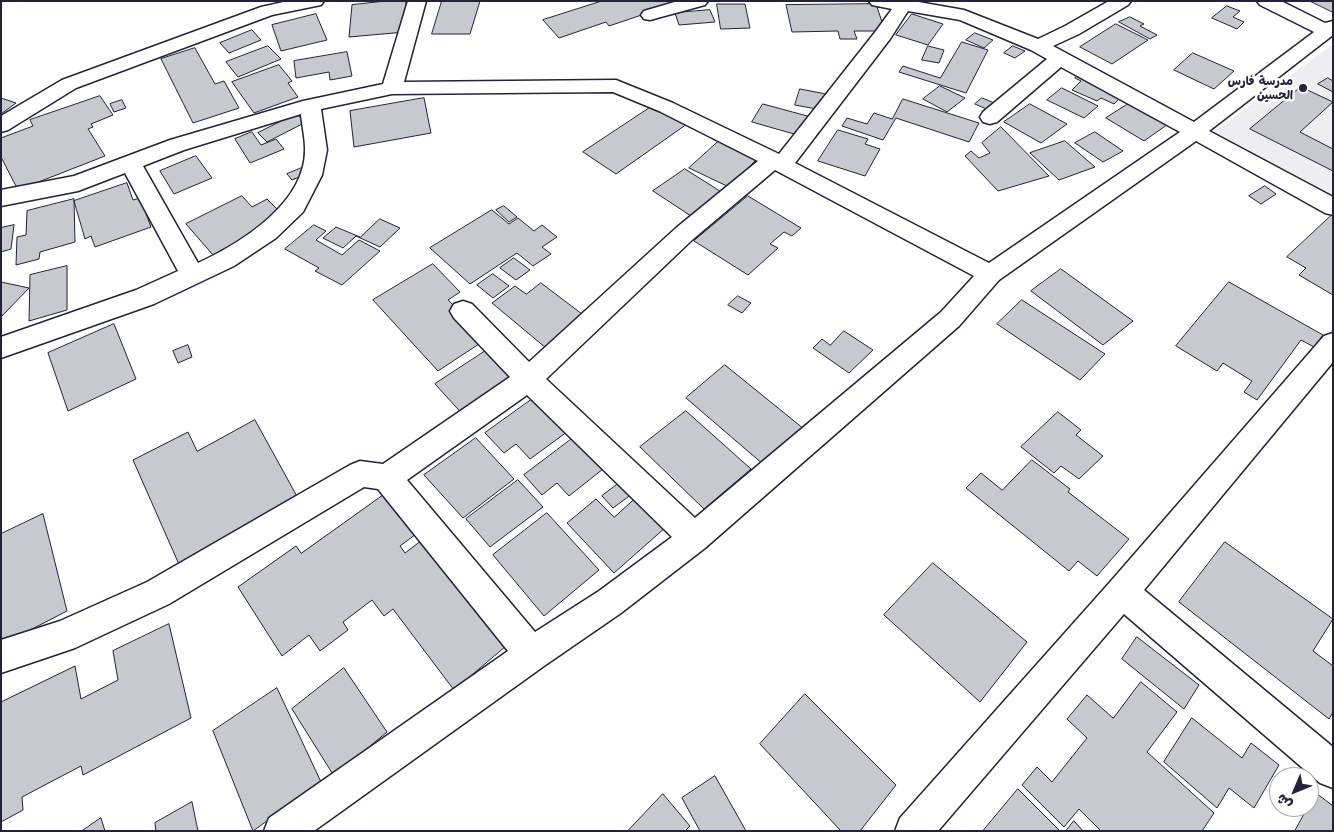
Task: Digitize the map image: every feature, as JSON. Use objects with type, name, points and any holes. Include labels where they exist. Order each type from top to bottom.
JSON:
[{"type":"street","points":[[1,125],[69,84],[267,11],[315,1]]},
{"type":"street","points":[[392,88],[418,1]]},
{"type":"street","points":[[650,15],[699,1]]},
{"type":"street","points":[[878,1],[964,15],[1038,46],[1333,207]]},
{"type":"street","points":[[964,15],[981,1]]},
{"type":"street","points":[[1038,46],[1072,30],[1122,1]]},
{"type":"street","points":[[282,831],[532,654],[610,602],[694,538],[950,319],[990,274],[1194,132],[1330,29],[1266,1]]},
{"type":"street","points":[[387,478],[528,379],[684,234],[777,163],[883,35],[904,4]]},
{"type":"street","points":[[990,117],[1060,58]]},
{"type":"street","points":[[1,198],[78,183],[177,145],[310,105],[392,88],[616,86],[666,107],[990,274]]},
{"type":"street","points":[[1,348],[145,297],[226,260],[268,232],[295,206],[311,175],[316,150],[310,105]]},
{"type":"street","points":[[131,164],[193,276]]},
{"type":"street","points":[[463,311],[528,379],[694,538]]},
{"type":"street","points":[[912,831],[1122,592],[1333,343]]},
{"type":"street","points":[[1,657],[63,636],[158,593],[360,474],[387,478],[532,654]]},
{"type":"street","points":[[1122,592],[1333,770]]},
{"type":"shaded area","name":"مدرسة فارس الحسين","points":[[1333,44],[1333,197],[1214,132]]},
{"type":"building","points":[[406,1],[405,32],[349,37],[352,5]]},
{"type":"building","points":[[442,1],[480,1],[470,34],[432,34]]},
{"type":"building","points":[[602,1],[683,1],[609,26],[606,22],[559,38],[543,20]]},
{"type":"building","points":[[1310,1],[1333,1],[1333,12]]},
{"type":"building","points":[[717,4],[745,4],[750,28],[721,29]]},
{"type":"building","points":[[876,4],[885,31],[854,31],[857,39],[840,39],[838,31],[792,32],[786,5]]},
{"type":"building","points":[[1227,6],[1240,11],[1233,17],[1244,22],[1237,29],[1212,18]]},
{"type":"building","points":[[710,10],[715,22],[679,25],[675,13]]},
{"type":"building","points":[[316,14],[327,40],[281,51],[272,25]]},
{"type":"building","points":[[912,14],[943,24],[928,45],[896,35]]},
{"type":"building","points":[[1130,17],[1144,24],[1140,26],[1157,35],[1150,39],[1119,22]]},
{"type":"building","points":[[1116,24],[1148,40],[1112,64],[1080,47]]},
{"type":"building","points":[[252,30],[261,40],[229,53],[220,43]]},
{"type":"building","points":[[975,33],[993,40],[984,48],[966,40]]},
{"type":"building","points":[[962,42],[988,50],[966,93],[899,72],[903,66],[940,78]]},
{"type":"building","points":[[268,46],[281,59],[238,77],[226,62]]},
{"type":"building","points":[[928,46],[944,50],[939,63],[922,60]]},
{"type":"building","points":[[1013,46],[1025,51],[1015,58],[1004,53]]},
{"type":"building","points":[[195,48],[215,84],[224,81],[239,108],[193,123],[161,59]]},
{"type":"building","points":[[347,52],[352,76],[330,80],[329,72],[296,78],[294,61]]},
{"type":"building","points":[[1193,53],[1234,71],[1214,89],[1174,70]]},
{"type":"building","points":[[279,65],[292,81],[288,83],[298,97],[254,113],[232,82]]},
{"type":"building","points":[[1077,76],[1122,96],[1114,104],[1101,98],[1097,101],[1072,90],[1081,81],[1075,78]]},
{"type":"building","points":[[1328,78],[1333,81],[1333,92],[1318,84]]},
{"type":"building","points":[[940,86],[965,98],[947,112],[923,99]]},
{"type":"building","points":[[1301,87],[1333,102],[1300,132],[1333,149],[1333,171],[1250,129]]},
{"type":"building","points":[[1062,88],[1098,106],[1084,118],[1047,100]]},
{"type":"building","points":[[800,89],[826,94],[822,110],[795,105]]},
{"type":"building","points":[[100,96],[113,115],[91,124],[93,127],[88,129],[105,156],[18,190],[1,157],[1,138],[33,126],[30,120]]},
{"type":"building","points":[[1,98],[16,103],[1,114]]},
{"type":"building","points":[[424,98],[431,133],[354,147],[350,111]]},
{"type":"building","points":[[982,98],[997,104],[991,111],[975,104]]},
{"type":"building","points":[[903,99],[979,123],[969,142],[896,118],[883,140],[842,126],[847,118],[867,124],[874,113],[892,119]]},
{"type":"building","points":[[122,100],[126,108],[114,112],[110,104]]},
{"type":"building","points":[[1133,101],[1171,122],[1144,141],[1106,118]]},
{"type":"building","points":[[763,104],[811,117],[801,136],[752,122]]},
{"type":"building","points":[[1030,104],[1067,124],[1041,143],[1004,122]]},
{"type":"building","points":[[654,105],[687,124],[616,174],[583,152]]},
{"type":"building","points":[[296,114],[306,122],[267,142],[258,133]]},
{"type":"building","points":[[1001,127],[1049,176],[998,191],[965,156],[971,151],[979,158],[990,153],[982,143]]},
{"type":"building","points":[[838,130],[868,139],[865,144],[880,149],[865,176],[818,161]]},
{"type":"building","points":[[252,132],[261,145],[276,139],[284,149],[250,163],[235,139]]},
{"type":"building","points":[[1095,132],[1123,151],[1103,162],[1075,143]]},
{"type":"building","points":[[719,141],[757,159],[729,187],[689,168]]},
{"type":"building","points":[[1065,141],[1095,167],[1059,180],[1030,153]]},
{"type":"building","points":[[196,156],[212,178],[174,194],[160,171]]},
{"type":"building","points":[[304,167],[308,173],[292,180],[287,174]]},
{"type":"building","points":[[685,169],[723,193],[691,216],[653,191]]},
{"type":"building","points":[[127,183],[133,200],[140,198],[151,227],[95,247],[91,236],[85,239],[74,201]]},
{"type":"building","points":[[1265,186],[1276,194],[1261,204],[1249,196]]},
{"type":"building","points":[[242,196],[252,207],[267,199],[284,216],[213,255],[186,224]]},
{"type":"building","points":[[748,196],[801,228],[792,236],[784,232],[770,244],[778,248],[748,275],[694,241]]},
{"type":"building","points":[[74,199],[75,242],[40,252],[39,259],[16,265],[17,237],[26,235],[27,211]]},
{"type":"building","points":[[504,206],[517,217],[509,222],[496,210]]},
{"type":"building","points":[[492,210],[509,224],[518,218],[534,231],[542,225],[557,237],[542,247],[551,254],[533,266],[517,253],[470,284],[430,248]]},
{"type":"building","points":[[1332,215],[1333,295],[1299,275],[1306,268],[1287,257]]},
{"type":"building","points":[[380,219],[400,228],[380,247],[356,236],[343,248],[323,238],[336,227],[360,237]]},
{"type":"building","points":[[14,225],[11,249],[1,252],[1,228]]},
{"type":"building","points":[[314,225],[326,231],[316,240],[342,255],[359,240],[380,251],[342,285],[315,271],[319,268],[285,249]]},
{"type":"building","points":[[514,258],[530,270],[516,280],[500,268]]},
{"type":"building","points":[[433,264],[460,292],[448,300],[488,338],[438,371],[373,300]]},
{"type":"building","points":[[67,266],[67,310],[29,321],[30,275]]},
{"type":"building","points":[[1061,269],[1133,321],[1103,345],[1031,291]]},
{"type":"building","points":[[493,274],[509,286],[493,298],[477,285]]},
{"type":"building","points":[[1,282],[29,288],[1,317]]},
{"type":"building","points":[[1229,282],[1323,335],[1314,347],[1301,340],[1257,400],[1244,392],[1252,381],[1223,363],[1217,371],[1176,346]]},
{"type":"building","points":[[541,283],[586,317],[546,348],[492,303],[515,286],[526,294]]},
{"type":"building","points":[[738,296],[751,303],[742,313],[728,305]]},
{"type":"building","points":[[1022,300],[1105,354],[1080,380],[997,324]]},
{"type":"building","points":[[114,324],[136,379],[68,411],[48,353]]},
{"type":"building","points":[[844,331],[873,350],[849,373],[813,348],[822,339],[830,345]]},
{"type":"building","points":[[188,345],[192,357],[178,363],[173,351]]},
{"type":"building","points":[[490,348],[522,379],[466,418],[435,384]]},
{"type":"building","points":[[725,365],[804,429],[764,465],[686,398]]},
{"type":"building","points":[[538,395],[571,429],[530,459],[516,444],[504,453],[485,433]]},
{"type":"building","points":[[686,411],[751,469],[704,509],[640,447]]},
{"type":"building","points":[[1058,412],[1081,430],[1076,435],[1103,456],[1079,479],[1061,466],[1054,473],[1021,447]]},
{"type":"building","points":[[255,420],[299,500],[181,569],[133,460],[188,432],[197,451]]},
{"type":"building","points":[[577,435],[608,465],[569,496],[557,483],[542,495],[524,475]]},
{"type":"building","points":[[476,438],[514,479],[463,518],[424,475]]},
{"type":"building","points":[[1032,460],[1070,489],[1068,492],[1129,539],[1097,576],[1078,561],[1069,571],[966,488],[981,473],[1002,490]]},
{"type":"building","points":[[626,478],[636,491],[613,508],[602,496]]},
{"type":"building","points":[[518,480],[543,507],[490,547],[466,519]]},
{"type":"building","points":[[392,489],[424,528],[400,546],[405,553],[426,537],[512,641],[454,690],[393,609],[384,616],[372,600],[343,622],[348,630],[320,651],[309,635],[282,656],[238,587],[296,546],[301,553]]},
{"type":"building","points":[[636,498],[666,527],[614,573],[567,523],[596,499],[614,517]]},
{"type":"building","points":[[547,513],[599,570],[544,616],[493,555]]},
{"type":"building","points":[[43,514],[67,611],[1,645],[1,534]]},
{"type":"building","points":[[1225,542],[1333,619],[1313,651],[1333,666],[1333,712],[1329,719],[1179,602]]},
{"type":"building","points":[[933,563],[1027,642],[980,702],[884,615]]},
{"type":"building","points":[[169,624],[191,718],[83,775],[81,766],[22,797],[23,810],[1,822],[1,702],[75,666],[81,699],[118,680],[113,651]]},
{"type":"building","points":[[1137,637],[1199,685],[1184,709],[1122,659]]},
{"type":"building","points":[[344,668],[387,732],[334,776],[292,709]]},
{"type":"building","points":[[1141,682],[1177,712],[1147,752],[1214,813],[1202,831],[1101,831],[1079,809],[1064,827],[1022,785],[1037,767],[1052,782],[1087,738],[1067,719],[1087,695],[1113,718]]},
{"type":"building","points":[[277,688],[321,782],[253,831],[213,731]]},
{"type":"building","points":[[805,694],[896,785],[860,831],[841,831],[760,744]]},
{"type":"building","points":[[1192,718],[1242,758],[1251,743],[1279,765],[1278,767],[1269,767],[1269,782],[1254,808],[1229,788],[1217,808],[1164,762]]},
{"type":"building","points":[[715,776],[746,831],[700,831],[682,798]]},
{"type":"building","points":[[1018,789],[1060,831],[983,831]]},
{"type":"building","points":[[663,794],[690,826],[685,831],[628,831]]},
{"type":"building","points":[[1319,795],[1333,806],[1333,831],[1295,831],[1303,817],[1319,817]]},
{"type":"building","points":[[192,802],[198,831],[156,831],[155,823]]},
{"type":"building","points":[[101,818],[105,831],[82,831]]},
{"type":"building","points":[[1074,821],[1083,831],[1066,831]]},
{"type":"place","name":"مدرسة فارس الحسين","points":[[1303,88]]}]
